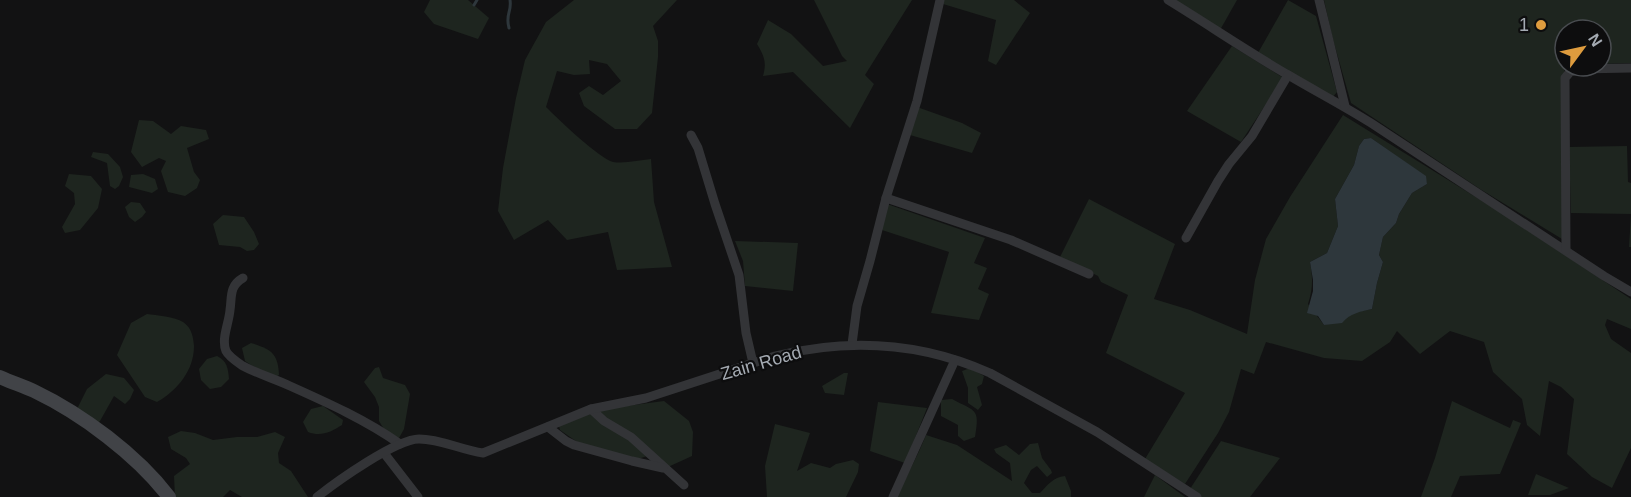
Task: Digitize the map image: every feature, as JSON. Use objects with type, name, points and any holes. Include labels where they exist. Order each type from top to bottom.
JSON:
[{"type":"main road","points":[[0,377],[34,391],[77,416],[136,460],[169,497]]},
{"type":"street","points":[[852,344],[855,315],[886,198],[917,100],[940,0]]},
{"type":"street","points":[[1168,0],[1288,75],[1345,106],[1631,292]]},
{"type":"street","points":[[1318,0],[1345,106]]},
{"type":"street","points":[[1566,250],[1565,78],[1570,72],[1580,69],[1631,68]]},
{"type":"street","points":[[1186,238],[1224,172],[1252,136],[1288,75]]},
{"type":"street","points":[[691,135],[700,154],[740,275],[746,333],[753,363]]},
{"type":"street","points":[[886,198],[1011,240],[1089,274]]},
{"type":"street","points":[[243,279],[237,282],[231,293],[225,338],[225,348],[228,354],[242,365],[357,418],[400,444]]},
{"type":"street","name":"Zain Road","points":[[317,497],[339,480],[384,453],[400,444],[417,439],[483,453],[591,410],[646,398],[797,350],[852,344],[884,345],[934,354],[976,367],[1008,382],[1097,432],[1197,497]]},
{"type":"street","points":[[893,497],[955,360]]},
{"type":"street","points":[[591,410],[603,421],[631,437],[684,485]]},
{"type":"street","points":[[548,427],[574,445],[663,468]]},
{"type":"street","points":[[384,453],[418,497]]},
{"type":"shaded area","points":[[430,0],[468,0],[489,18],[478,39],[434,24],[424,12]]},
{"type":"shaded area","points":[[574,0],[677,0],[653,26],[658,41],[658,57],[652,113],[637,129],[615,129],[584,106],[579,93],[589,86],[603,95],[621,81],[607,64],[589,60],[590,74],[574,75],[557,71],[546,107],[579,138],[613,162],[651,159],[654,202],[672,267],[617,270],[608,232],[567,240],[548,220],[514,240],[498,211],[503,168],[525,60],[546,22]]},
{"type":"shaded area","points":[[814,0],[912,0],[865,75],[874,84],[850,128],[793,72],[763,76],[764,59],[757,44],[768,20],[791,34],[823,66],[847,61],[842,56]]},
{"type":"shaded area","points":[[944,0],[1014,0],[1030,13],[996,65],[988,61],[996,20],[943,4]]},
{"type":"shaded area","points":[[1172,0],[1237,0],[1220,30]]},
{"type":"shaded area","points":[[1288,0],[1316,16],[1337,92],[1332,98],[1258,53]]},
{"type":"shaded area","points":[[1324,0],[1631,0],[1631,63],[1613,64],[1613,18],[1553,18],[1553,78],[1564,78],[1562,239],[1480,189],[1351,103]]},
{"type":"shaded area","points":[[1232,46],[1282,77],[1241,142],[1187,111]]},
{"type":"shaded area","points":[[917,107],[962,123],[981,133],[972,153],[910,135]]},
{"type":"shaded area","points":[[1343,115],[1500,212],[1631,299],[1631,329],[1607,319],[1605,325],[1611,339],[1631,353],[1631,448],[1612,488],[1592,477],[1567,454],[1574,399],[1561,387],[1549,381],[1540,436],[1527,425],[1522,399],[1493,372],[1484,342],[1450,331],[1420,354],[1397,331],[1390,342],[1362,361],[1324,358],[1266,342],[1254,374],[1241,369],[1229,412],[1185,484],[1145,459],[1185,393],[1106,353],[1128,295],[1101,282],[1098,276],[1060,257],[1089,199],[1175,244],[1154,299],[1190,310],[1247,334],[1255,280],[1266,239]],"holes":[[[1371,138],[1425,176],[1427,184],[1412,193],[1396,223],[1383,237],[1379,255],[1383,262],[1372,309],[1356,312],[1324,325],[1308,304],[1312,283],[1310,262],[1327,253],[1338,226],[1335,199],[1354,165],[1359,146],[1364,139]]]},
{"type":"shaded area","points":[[139,120],[153,121],[171,134],[181,126],[206,130],[209,139],[187,148],[194,172],[200,180],[197,188],[185,196],[168,192],[161,171],[166,161],[159,158],[142,167],[131,152]]},
{"type":"shaded area","points":[[1371,138],[1426,176],[1427,184],[1412,193],[1396,223],[1383,237],[1379,255],[1383,262],[1372,309],[1352,315],[1342,323],[1324,325],[1318,316],[1307,313],[1313,291],[1310,262],[1327,253],[1338,226],[1335,199],[1354,165],[1359,146],[1364,139]]},
{"type":"shaded area","points":[[1627,146],[1628,182],[1631,183],[1631,214],[1571,213],[1569,147]]},
{"type":"shaded area","points":[[93,152],[108,154],[120,167],[123,177],[115,189],[110,186],[107,163],[91,157]]},
{"type":"shaded area","points":[[69,174],[91,176],[102,189],[98,208],[80,230],[65,233],[62,227],[75,204],[74,193],[65,186]]},
{"type":"shaded area","points":[[143,174],[155,179],[158,189],[152,193],[129,187],[131,175]]},
{"type":"shaded area","points":[[131,202],[140,203],[146,212],[135,222],[129,217],[125,207]]},
{"type":"shaded area","points":[[887,204],[985,238],[974,263],[987,268],[978,289],[989,294],[979,320],[931,313],[949,252],[882,230]]},
{"type":"shaded area","points":[[1631,214],[1631,247],[1629,247]]},
{"type":"shaded area","points":[[223,215],[244,217],[259,244],[254,250],[247,251],[240,247],[219,245],[213,224]]},
{"type":"shaded area","points":[[735,241],[798,243],[793,291],[745,286],[743,261]]},
{"type":"shaded area","points":[[147,314],[180,320],[186,324],[194,346],[188,371],[172,392],[157,402],[145,397],[117,355],[131,323]]},
{"type":"shaded area","points":[[251,343],[272,353],[277,362],[279,375],[274,378],[245,361],[242,348]]},
{"type":"shaded area","points":[[217,356],[226,365],[229,379],[221,387],[210,389],[201,380],[199,369],[207,359]]},
{"type":"shaded area","points":[[379,367],[383,378],[405,385],[410,394],[404,429],[399,438],[387,434],[379,421],[379,407],[375,397],[364,382],[375,368]]},
{"type":"shaded area","points":[[970,368],[984,376],[982,384],[977,387],[982,405],[978,410],[968,403],[968,388],[962,371]]},
{"type":"shaded area","points":[[848,373],[844,395],[825,393],[822,386]]},
{"type":"shaded area","points":[[106,374],[124,378],[134,390],[125,404],[114,396],[100,421],[95,425],[77,409],[87,389]]},
{"type":"shaded area","points":[[952,399],[974,412],[977,421],[975,437],[964,441],[958,436],[958,425],[941,416],[941,400]]},
{"type":"shaded area","points":[[664,401],[689,421],[693,432],[692,456],[668,467],[653,454],[632,461],[583,446],[560,430],[558,422],[603,409]]},
{"type":"shaded area","points":[[1452,401],[1510,428],[1513,420],[1521,423],[1500,474],[1460,476],[1451,497],[1421,497],[1435,458]]},
{"type":"shaded area","points":[[878,402],[927,408],[905,463],[870,451]]},
{"type":"shaded area","points":[[323,406],[343,420],[342,425],[326,433],[308,432],[303,422],[311,409]]},
{"type":"shaded area","points":[[775,424],[810,433],[797,471],[811,463],[830,468],[836,464],[853,460],[859,464],[858,472],[846,497],[767,497],[765,466]]},
{"type":"shaded area","points":[[181,431],[195,433],[213,440],[257,437],[275,432],[285,437],[278,453],[279,463],[291,471],[308,497],[242,497],[230,490],[223,497],[175,497],[174,476],[190,464],[186,458],[171,449],[168,437]]},
{"type":"shaded area","points":[[926,435],[957,445],[1012,481],[1010,463],[994,449],[1006,445],[1019,455],[1030,444],[1038,443],[1042,458],[1052,473],[1047,477],[1037,466],[1031,470],[1024,483],[1032,493],[1040,493],[1048,484],[1065,476],[1071,497],[897,497]]},
{"type":"shaded area","points":[[1221,441],[1280,458],[1250,497],[1199,497],[1190,489]]},
{"type":"shaded area","points":[[1536,474],[1569,488],[1550,495],[1528,495]]},
{"type":"shaded area","points":[[1155,475],[1185,497],[1144,497]]},
{"type":"waterway","points":[[474,5],[477,0]]},
{"type":"waterway","points":[[509,28],[510,0]]},
{"type":"place","name":"1","points":[[1541,25]]}]
